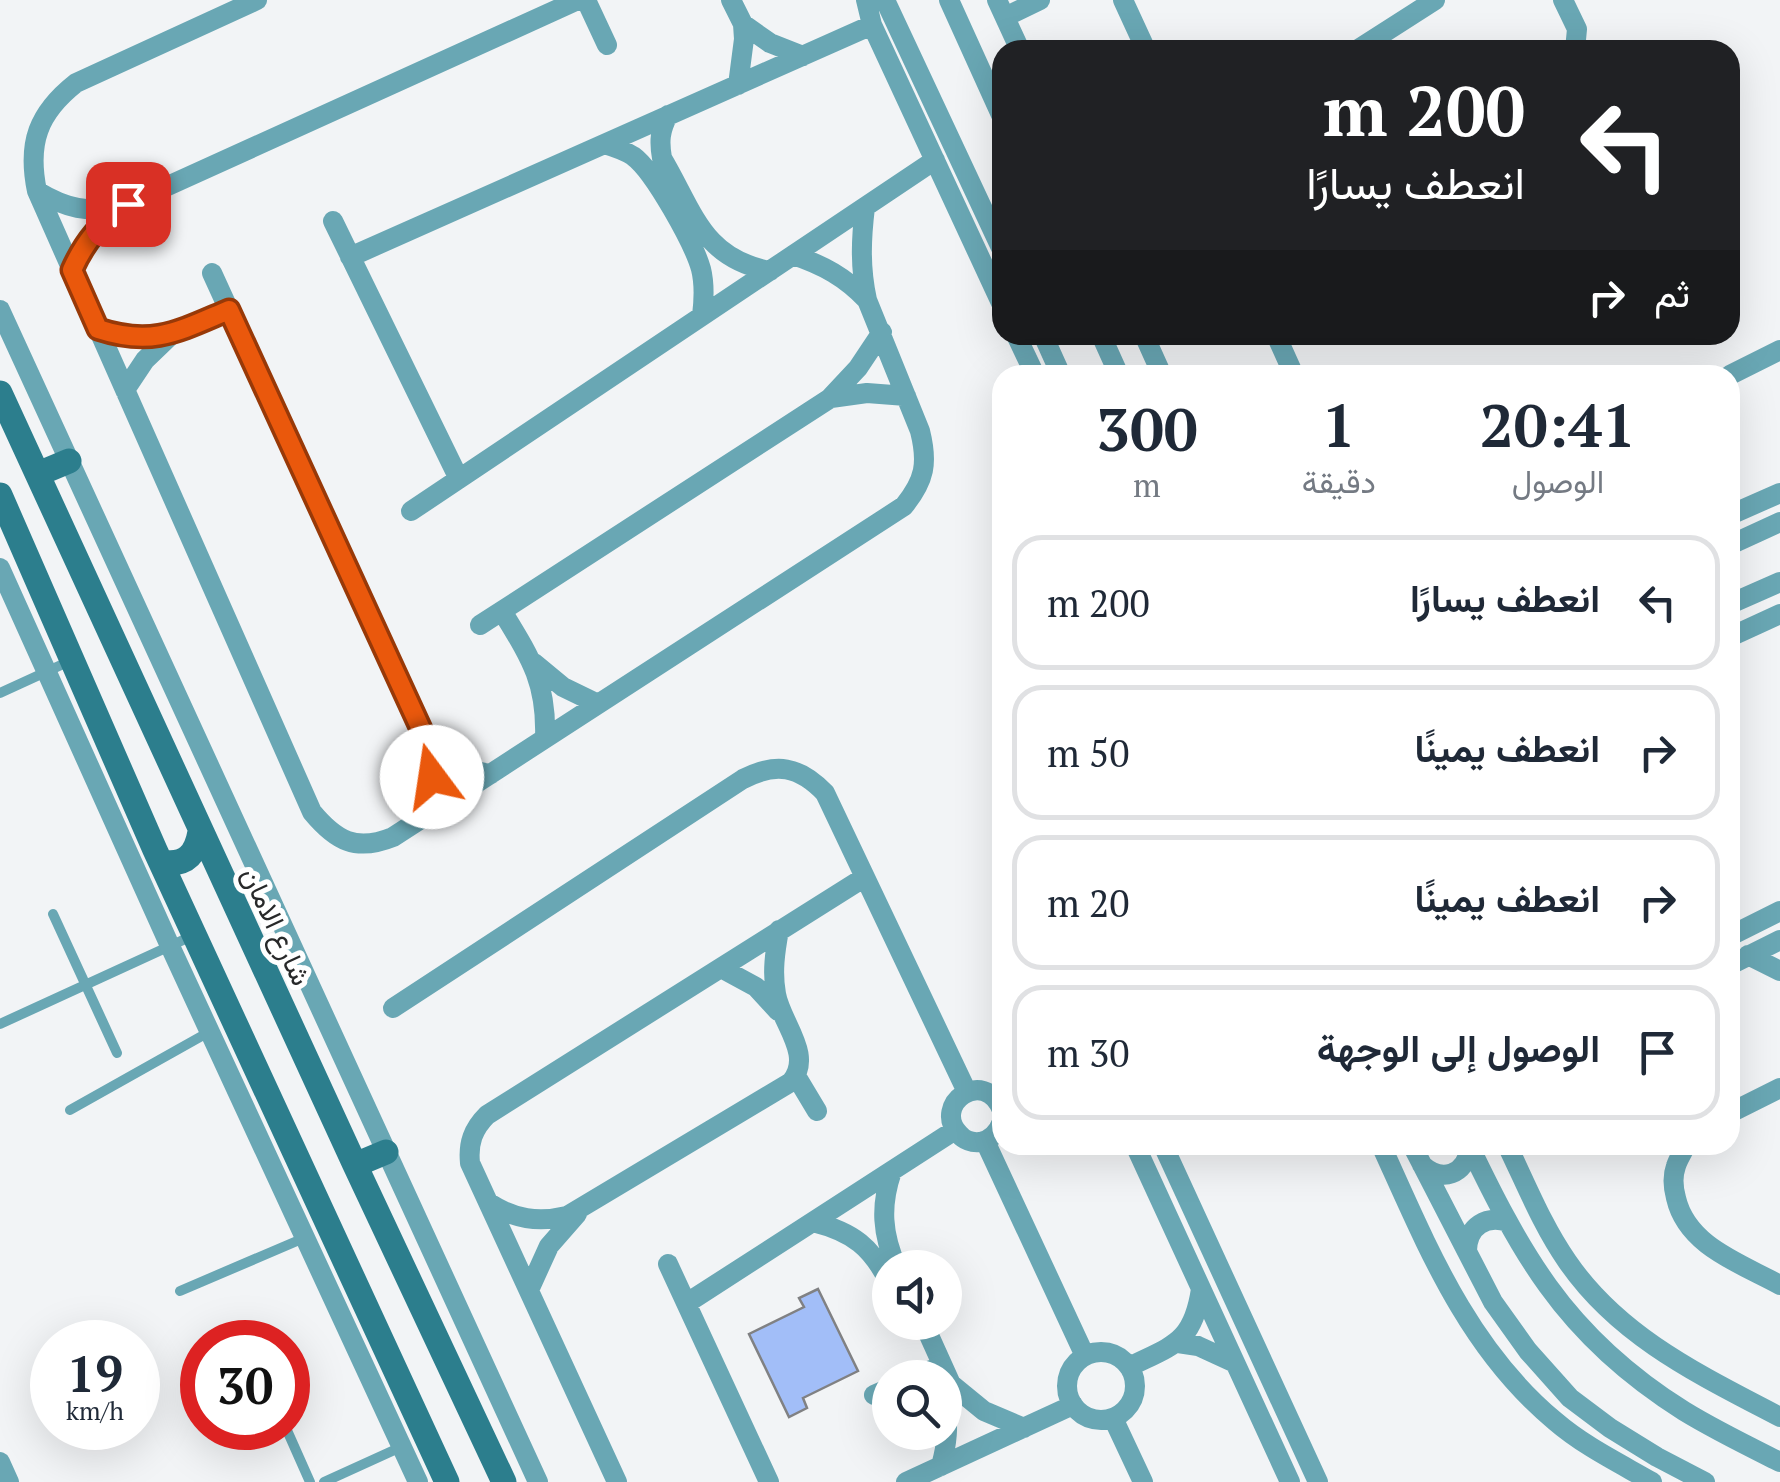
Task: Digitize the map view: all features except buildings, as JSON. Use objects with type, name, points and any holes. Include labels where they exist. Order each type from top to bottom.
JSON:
[{"type":"street","points":[[257,0],[76,82],[60,95],[39,127],[33,170],[37,191],[312,812],[342,840],[361,844],[393,837],[904,506],[917,490],[924,471],[925,450],[867,300],[860,255],[865,207]]},
{"type":"street","points":[[72,270],[94,232],[128,204],[578,0]]},
{"type":"street","points":[[586,0],[607,44]]},
{"type":"street","points":[[731,0],[742,24],[744,54],[738,84]]},
{"type":"street","points":[[866,0],[872,25],[992,283]]},
{"type":"street","points":[[885,0],[992,229]]},
{"type":"street","points":[[950,0],[992,94]]},
{"type":"street","points":[[1015,40],[1001,8],[1040,0]]},
{"type":"street","points":[[1123,0],[1141,40]]},
{"type":"street","points":[[1379,40],[1435,0]]},
{"type":"street","points":[[1563,0],[1578,29],[1576,40]]},
{"type":"street","points":[[742,24],[770,43],[802,56]]},
{"type":"street","points":[[350,257],[872,25]]},
{"type":"street","points":[[668,116],[661,129],[662,158],[708,240],[726,256],[770,270]]},
{"type":"street","points":[[604,144],[632,155],[644,166],[683,230],[701,268],[705,293],[702,316]]},
{"type":"street","points":[[411,512],[935,160]]},
{"type":"street","points":[[37,191],[80,210],[128,204]]},
{"type":"street","points":[[332,221],[460,479]]},
{"type":"street","points":[[793,255],[835,272],[867,300]]},
{"type":"street","points":[[212,273],[426,740],[432,777],[428,814]]},
{"type":"street","points":[[0,310],[538,1482]]},
{"type":"street","points":[[98,329],[134,337],[171,334],[229,310]]},
{"type":"street","points":[[480,625],[828,399],[858,368],[882,332]]},
{"type":"street","points":[[125,390],[145,360],[171,334]]},
{"type":"street","points":[[1740,370],[1780,350]]},
{"type":"street","name":"شارع الامان","points":[[0,393],[200,832],[234,960],[379,1365],[448,1482]]},
{"type":"street","points":[[828,399],[867,393],[906,396]]},
{"type":"street","points":[[38,474],[69,461]]},
{"type":"street","points":[[1740,511],[1780,493]]},
{"type":"street","name":"شارع الامان","points":[[0,496],[10,546],[72,660],[195,934],[234,960],[355,1166],[504,1482]]},
{"type":"street","points":[[1740,540],[1780,522]]},
{"type":"street","points":[[0,568],[305,1238],[379,1365],[402,1446],[418,1482]]},
{"type":"street","points":[[1740,600],[1780,582]]},
{"type":"street","points":[[502,610],[533,662],[544,699],[546,738]]},
{"type":"street","points":[[1740,632],[1780,614]]},
{"type":"street","points":[[533,662],[562,687],[598,704]]},
{"type":"street","points":[[426,740],[454,764],[491,774]]},
{"type":"street","points":[[393,1008],[711,800],[759,771],[778,768],[796,771],[825,793],[967,1092]]},
{"type":"street","points":[[162,862],[178,862],[192,856],[200,832]]},
{"type":"street","points":[[617,1482],[470,1163],[470,1142],[487,1116],[864,876]]},
{"type":"street","points":[[1740,931],[1780,911]]},
{"type":"street","points":[[529,1290],[549,1246],[582,1209],[796,1076],[800,1053],[776,996],[775,953],[780,930]]},
{"type":"street","points":[[1740,960],[1780,940]]},
{"type":"street","points":[[1740,960],[1780,971]]},
{"type":"street","points":[[721,968],[756,987],[782,1017]]},
{"type":"street","points":[[796,1076],[818,1110]]},
{"type":"street","points":[[1740,1108],[1780,1088]]},
{"type":"street","points":[[992,1097],[980,1090],[967,1092],[952,1112],[955,1130],[965,1139],[985,1141],[992,1136]]},
{"type":"street","points":[[686,1303],[955,1130]]},
{"type":"street","points":[[985,1141],[1085,1356]]},
{"type":"street","points":[[355,1166],[386,1152]]},
{"type":"street","points":[[1140,1155],[1290,1482]]},
{"type":"street","points":[[1168,1155],[1318,1482]]},
{"type":"street","points":[[1386,1155],[1446,1287],[1508,1376],[1552,1420],[1579,1440],[1649,1480],[1657,1457]]},
{"type":"street","points":[[1417,1155],[1493,1302],[1528,1351],[1570,1398],[1610,1428],[1705,1482]]},
{"type":"street","points":[[1422,1165],[1441,1176],[1452,1174],[1462,1168],[1469,1155]]},
{"type":"street","points":[[1474,1155],[1508,1222],[1549,1287],[1589,1334],[1634,1376],[1685,1412],[1780,1462]]},
{"type":"street","points":[[1512,1155],[1565,1258],[1611,1314],[1670,1358],[1780,1417]]},
{"type":"street","points":[[1681,1155],[1673,1187],[1679,1214],[1695,1236],[1780,1285]]},
{"type":"street","points":[[890,1250],[882,1213],[892,1171]]},
{"type":"street","points":[[488,1202],[518,1218],[534,1220],[551,1220],[582,1209]]},
{"type":"street","points":[[1467,1250],[1467,1240],[1479,1224],[1488,1220],[1508,1222]]},
{"type":"street","points":[[813,1222],[851,1236],[872,1254]]},
{"type":"street","points":[[668,1264],[769,1482]]},
{"type":"street","points":[[1129,1367],[1178,1342],[1198,1309],[1201,1290]]},
{"type":"street","points":[[930,1340],[951,1384],[984,1411],[1024,1428]]},
{"type":"street","points":[[1178,1342],[1217,1352],[1235,1362]]},
{"type":"street","points":[[1109,1353],[1129,1367],[1134,1390],[1123,1412],[1098,1420],[1073,1405],[1067,1382],[1072,1367],[1085,1356],[1109,1353]]},
{"type":"street","points":[[906,1482],[1073,1405]]},
{"type":"street","points":[[1113,1418],[1143,1482]]},
{"type":"street","points":[[941,1466],[945,1450]]},
{"type":"street","points":[[0,1462],[10,1482]]},
{"type":"lane","points":[[0,693],[72,660]]},
{"type":"lane","points":[[52,914],[117,1054]]},
{"type":"lane","points":[[0,1024],[195,934]]},
{"type":"lane","points":[[70,1110],[210,1032]]},
{"type":"lane","points":[[180,1291],[305,1238]]},
{"type":"lane","points":[[324,1482],[402,1446]]},
{"type":"lane","points":[[296,1450],[310,1482]]},
{"type":"route","points":[[128,204],[94,232],[72,270],[98,329],[152,337],[171,334],[229,310],[426,740],[432,777]]}]
